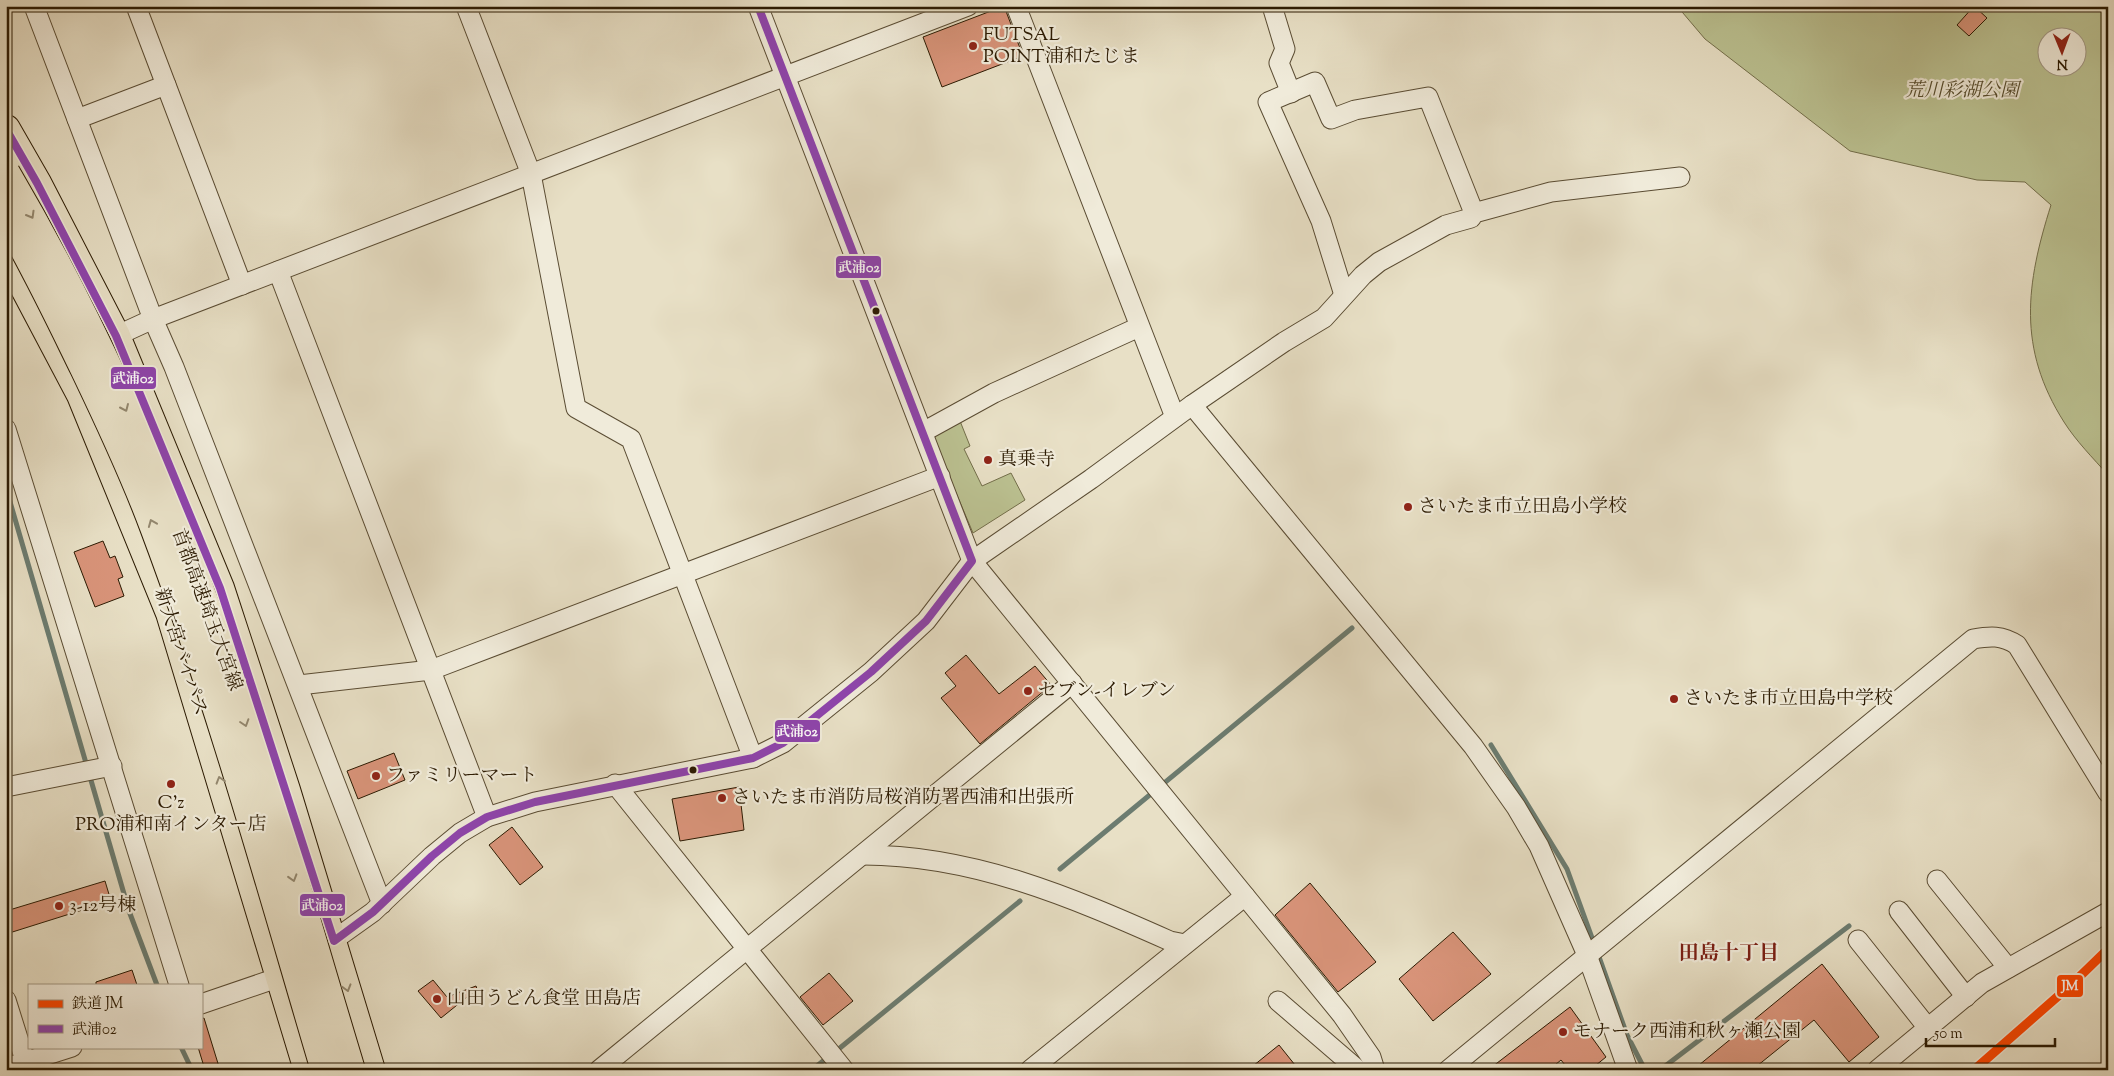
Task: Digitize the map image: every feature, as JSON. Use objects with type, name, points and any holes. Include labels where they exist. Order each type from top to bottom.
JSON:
[{"type":"highway","points":[[6,129],[37,183],[116,336],[220,588],[334,941],[371,1070]]},
{"type":"highway","name":"首都高速埼玉大宮線","points":[[6,173],[40,231],[86,320],[173,518],[213,626],[250,738],[351,1070]]},
{"type":"highway","name":"首都高速埼玉大宮線","points":[[6,217],[65,329],[110,424],[154,525],[193,634],[236,770],[325,1070]]},
{"type":"highway","name":"新大宮バイパス","points":[[6,253],[81,395],[170,613],[308,1070]]},
{"type":"street","points":[[34,6],[153,319],[174,367],[299,685],[382,904]]},
{"type":"street","points":[[136,6],[242,285]]},
{"type":"street","points":[[466,6],[531,174],[576,408],[631,439],[753,758]]},
{"type":"street","points":[[758,6],[972,561],[1342,1014],[1371,1057],[1375,1070]]},
{"type":"street","points":[[116,336],[153,319],[968,6]]},
{"type":"street","points":[[1016,6],[1175,417]]},
{"type":"street","points":[[1272,6],[1285,49],[1279,63],[1291,93]]},
{"type":"street","points":[[1344,294],[1321,221],[1268,102],[1316,82],[1331,120],[1355,110],[1428,97],[1474,213]]},
{"type":"street","points":[[77,119],[166,85]]},
{"type":"street","points":[[202,1004],[280,977],[334,941],[382,904],[432,856],[460,833],[487,817],[535,802],[615,784],[753,758],[783,743],[871,672],[926,621],[972,561],[1091,479],[1192,405],[1284,342],[1324,318],[1344,294],[1379,262],[1446,225],[1471,218],[1474,213],[1551,192],[1672,180],[1680,177]]},
{"type":"street","points":[[278,271],[487,817]]},
{"type":"street","points":[[923,432],[994,393],[1139,327]]},
{"type":"street","points":[[1192,405],[1478,754],[1516,808],[1539,846],[1587,955],[1628,1070]]},
{"type":"street","points":[[6,430],[179,984]]},
{"type":"street","points":[[299,685],[431,670],[940,476]]},
{"type":"street","points":[[1448,1070],[1973,639],[1992,636],[2006,637],[2017,645],[2108,793]]},
{"type":"street","points":[[599,1070],[1072,683]]},
{"type":"street","points":[[6,787],[112,766]]},
{"type":"street","points":[[615,784],[844,1070]]},
{"type":"street","points":[[863,855],[899,855],[933,860],[1013,878],[1072,898],[1170,941],[1186,944]]},
{"type":"street","points":[[1937,880],[2008,968]]},
{"type":"street","points":[[1030,1070],[1245,896]]},
{"type":"street","points":[[1899,911],[1966,997]]},
{"type":"street","points":[[1877,1070],[1982,984],[2108,912]]},
{"type":"street","points":[[1858,940],[1928,1028]]},
{"type":"street","points":[[6,1000],[27,1066]]},
{"type":"street","points":[[1278,1001],[1358,1070]]},
{"type":"street","points":[[6,1068],[27,1066],[70,1048]]},
{"type":"green space","name":"荒川彩湖公園","points":[[1677,6],[2108,6],[2108,475],[2079,443],[2064,422],[2049,395],[2039,368],[2033,342],[2030,315],[2032,289],[2042,234],[2051,205],[2025,182],[1977,180],[1850,151],[1705,39]]},
{"type":"green space","points":[[960,421],[970,446],[964,449],[982,486],[1011,473],[1025,500],[973,533],[935,443],[934,434]]},
{"type":"building","name":"FUTSAL POINT浦和たじま","points":[[1004,6],[1023,56],[942,87],[923,37]]},
{"type":"building","points":[[1974,6],[1987,18],[1969,36],[1957,25]]},
{"type":"building","points":[[103,541],[110,558],[115,556],[123,577],[118,579],[124,596],[95,607],[74,552]]},
{"type":"building","points":[[966,655],[999,694],[1035,666],[1051,685],[980,744],[941,698],[956,686],[945,673]]},
{"type":"building","name":"ファミリーマート","points":[[394,753],[405,780],[358,799],[347,771]]},
{"type":"building","points":[[739,787],[744,830],[680,841],[672,799]]},
{"type":"building","points":[[512,827],[543,867],[520,885],[489,845]]},
{"type":"building","name":"3-12号棟","points":[[105,881],[111,901],[6,934],[6,911]]},
{"type":"building","points":[[1310,883],[1376,962],[1338,992],[1275,915]]},
{"type":"building","points":[[1453,932],[1491,974],[1433,1021],[1399,979]]},
{"type":"building","points":[[1822,964],[1879,1037],[1849,1062],[1814,1020],[1752,1070],[1693,1070]]},
{"type":"building","points":[[132,970],[137,984],[96,984],[96,982]]},
{"type":"building","points":[[829,973],[853,1001],[823,1025],[800,997]]},
{"type":"building","name":"山田うどん食堂 田島店","points":[[433,980],[447,997],[476,986],[477,989],[441,1018],[418,991]]},
{"type":"building","name":"モナーク西浦和秋ヶ瀬公園","points":[[1570,1007],[1606,1057],[1590,1070],[1569,1070],[1561,1060],[1549,1070],[1488,1070]]},
{"type":"building","points":[[204,1018],[220,1070],[205,1070],[198,1048],[202,1048],[202,1019]]},
{"type":"building","points":[[1279,1045],[1299,1070],[1248,1070]]},
{"type":"waterway","points":[[6,488],[129,911],[157,984]]},
{"type":"waterway","points":[[1060,869],[1352,628]]},
{"type":"waterway","points":[[1491,745],[1567,869],[1595,946]]},
{"type":"waterway","points":[[835,1052],[1020,901]]},
{"type":"waterway","points":[[1660,1070],[1849,926]]},
{"type":"waterway","points":[[1598,954],[1627,1035],[1645,1070]]},
{"type":"waterway","points":[[181,1048],[192,1070]]},
{"type":"waterway","points":[[812,1070],[828,1057]]},
{"type":"rail line","name":"JM","points":[[1974,1070],[2073,983],[2108,949]]},
{"type":"transit line","name":"武浦02","points":[[6,129],[37,183],[116,336],[220,588],[334,941],[373,912],[432,856],[460,833],[487,817],[535,802],[753,758],[783,743],[871,672],[926,621],[972,561],[758,6]]},
{"type":"place","name":"FUTSAL POINT浦和たじま","points":[[973,46]]},
{"type":"place","name":"真乗寺","points":[[988,460]]},
{"type":"place","name":"さいたま市立田島小学校","points":[[1408,507]]},
{"type":"place","name":"セブン-イレブン","points":[[1028,691]]},
{"type":"place","name":"さいたま市立田島中学校","points":[[1674,699]]},
{"type":"place","name":"ファミリーマート","points":[[376,776]]},
{"type":"place","name":"C'z PRO浦和南インター店","points":[[171,784]]},
{"type":"place","name":"さいたま市消防局桜消防署西浦和出張所","points":[[722,798]]},
{"type":"place","name":"3-12号棟","points":[[59,906]]},
{"type":"place","name":"山田うどん食堂 田島店","points":[[437,999]]},
{"type":"place","name":"モナーク西浦和秋ヶ瀬公園","points":[[1563,1032]]},
{"type":"district","name":"田島十丁目","points":[[1729,954]]}]
